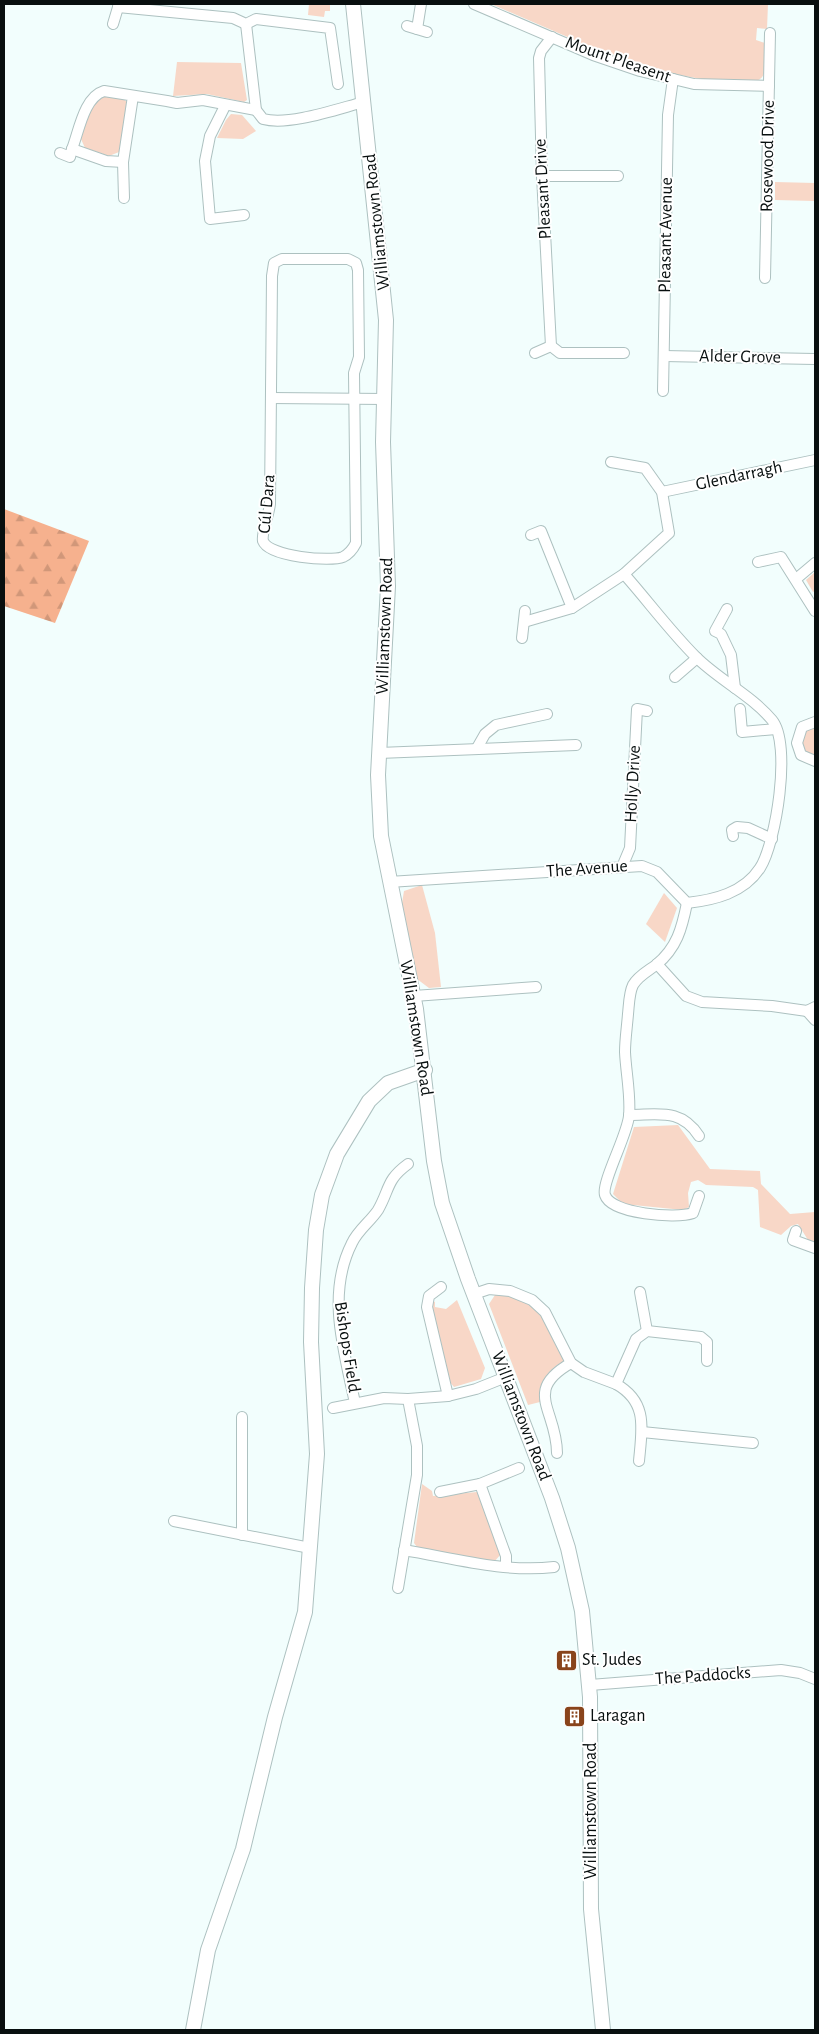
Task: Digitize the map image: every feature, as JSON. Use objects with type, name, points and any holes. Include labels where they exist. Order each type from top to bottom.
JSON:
[{"type":"street","name":"Williamstown Road","points":[[353,4],[384,293],[386,353],[384,442],[388,586],[379,753],[378,815],[389,882],[414,996],[438,1187],[474,1294],[552,1498],[568,1548],[584,1623],[590,1685],[591,1909],[603,2030]]},
{"type":"street","points":[[417,29],[421,4]]},
{"type":"street","name":"Mount Pleasent","points":[[474,4],[615,63],[673,79],[717,86],[769,86]]},
{"type":"street","points":[[112,24],[118,5],[233,18],[246,24]]},
{"type":"street","points":[[246,24],[256,19],[330,28],[338,84]]},
{"type":"street","points":[[246,24],[256,110],[263,119],[270,121],[294,119],[364,102]]},
{"type":"street","name":"Rosewood Drive","points":[[765,278],[770,33]]},
{"type":"street","name":"Pleasant Drive","points":[[551,346],[542,176],[539,58],[541,51],[552,37]]},
{"type":"street","name":"Pleasant Avenue","points":[[663,391],[668,115],[673,79]]},
{"type":"street","points":[[60,153],[70,156],[93,96],[104,91],[177,103],[203,100],[225,106],[256,110]]},
{"type":"street","points":[[124,198],[123,162],[133,96]]},
{"type":"street","points":[[225,106],[210,136],[205,162],[210,219],[244,215]]},
{"type":"street","points":[[72,149],[106,161],[123,162]]},
{"type":"street","points":[[542,176],[618,176]]},
{"type":"street","name":"Cúl Dara","points":[[282,259],[348,259],[356,263],[358,270],[359,357],[354,373],[354,399],[356,543],[350,552],[342,557],[282,554],[266,546],[262,534],[269,519],[270,504],[272,276],[274,263],[282,259]]},
{"type":"street","points":[[535,353],[551,346],[560,353],[624,354]]},
{"type":"street","name":"Alder Grove","points":[[664,356],[815,359]]},
{"type":"street","points":[[271,398],[385,399]]},
{"type":"street","name":"Glendarragh","points":[[662,492],[815,460]]},
{"type":"street","points":[[522,638],[525,616],[538,616],[572,608],[624,574],[669,533],[662,492],[644,468],[611,462]]},
{"type":"street","points":[[531,535],[541,531],[572,608]]},
{"type":"street","points":[[758,562],[781,557],[796,578],[815,611]]},
{"type":"street","points":[[796,578],[815,563]]},
{"type":"street","points":[[624,574],[697,658],[773,721],[781,742],[780,778],[772,839],[760,868],[741,887],[714,900],[687,903],[680,933],[672,951],[641,976],[633,985],[630,998],[625,1050],[629,1115],[620,1149],[604,1186],[605,1196],[611,1204],[621,1209],[682,1217],[693,1213],[699,1196]]},
{"type":"street","points":[[727,609],[714,631],[722,634],[731,655],[735,688]]},
{"type":"street","points":[[675,677],[697,658]]},
{"type":"street","name":"Holly Drive","points":[[622,867],[630,848],[637,709],[647,711]]},
{"type":"street","points":[[740,709],[742,732],[776,729]]},
{"type":"street","points":[[477,748],[485,734],[496,725],[547,714]]},
{"type":"street","points":[[815,722],[802,727],[797,743],[801,755],[815,761]]},
{"type":"street","points":[[379,753],[576,745]]},
{"type":"street","points":[[733,836],[732,830],[737,827],[748,828],[772,839]]},
{"type":"street","name":"The Avenue","points":[[389,882],[642,866],[657,872],[687,903]]},
{"type":"street","points":[[656,964],[686,996],[702,1002],[811,1009],[815,1020]]},
{"type":"street","points":[[414,996],[536,987]]},
{"type":"street","points":[[193,2030],[208,1950],[243,1849],[277,1710],[300,1635],[307,1600],[317,1454],[311,1342],[312,1288],[316,1230],[322,1195],[337,1154],[369,1101],[393,1080],[424,1070]]},
{"type":"street","points":[[629,1115],[679,1116],[692,1125],[699,1136]]},
{"type":"street","name":"Bishops Field","points":[[355,1403],[342,1341],[338,1298],[343,1266],[353,1240],[378,1210],[394,1175],[408,1164]]},
{"type":"street","points":[[796,1231],[793,1240],[815,1248]]},
{"type":"street","points":[[442,1287],[429,1296],[428,1308],[448,1396]]},
{"type":"street","points":[[474,1294],[489,1290],[510,1291],[532,1300],[545,1312],[571,1363],[584,1372],[629,1391],[637,1403],[642,1432],[639,1461]]},
{"type":"street","points":[[640,1292],[647,1331]]},
{"type":"street","points":[[616,1384],[636,1339],[647,1331],[701,1337],[707,1342],[707,1361]]},
{"type":"street","points":[[557,1452],[557,1437],[544,1396],[546,1381],[556,1371],[571,1363]]},
{"type":"street","name":"Bishops Field","points":[[333,1408],[384,1398],[408,1399],[448,1396],[476,1389],[506,1377]]},
{"type":"street","points":[[398,1588],[417,1475],[417,1446],[408,1399]]},
{"type":"street","points":[[242,1417],[242,1535]]},
{"type":"street","points":[[642,1432],[753,1443]]},
{"type":"street","points":[[440,1492],[480,1484],[519,1468]]},
{"type":"street","points":[[480,1484],[506,1556],[506,1567]]},
{"type":"street","points":[[174,1521],[310,1548]]},
{"type":"street","points":[[404,1550],[532,1570],[554,1567]]},
{"type":"street","name":"The Paddocks","points":[[590,1685],[781,1670],[800,1673],[815,1679]]},
{"type":"shaded area","points":[[309,4],[330,4],[330,11],[325,11],[324,17],[308,15]]},
{"type":"shaded area","points":[[491,4],[768,4],[767,29],[757,28],[756,40],[765,43],[765,70],[764,74],[757,81],[706,80],[675,74],[593,48]]},
{"type":"shaded area","points":[[177,62],[241,63],[247,100],[244,102],[207,94],[173,96]]},
{"type":"shaded area","points":[[105,96],[122,98],[127,102],[119,152],[109,156],[85,148],[81,139],[95,103]]},
{"type":"shaded area","points":[[231,114],[242,115],[256,131],[243,139],[217,138]]},
{"type":"shaded area","points":[[775,182],[815,183],[815,201],[775,200]]},
{"type":"shaded area","points":[[815,572],[815,591],[813,592],[806,580]]},
{"type":"shaded area","points":[[815,726],[815,756],[804,751],[800,744],[806,728]]},
{"type":"shaded area","points":[[422,885],[435,933],[441,987],[429,988],[417,979],[401,909],[404,891]]},
{"type":"shaded area","points":[[664,893],[677,908],[665,942],[646,924]]},
{"type":"shaded area","points":[[678,1125],[710,1169],[760,1171],[761,1184],[790,1214],[815,1212],[815,1242],[808,1240],[798,1224],[791,1226],[781,1235],[760,1227],[758,1190],[753,1187],[706,1185],[698,1180],[691,1182],[688,1193],[689,1207],[683,1210],[623,1204],[613,1194],[634,1127]]},
{"type":"shaded area","points":[[501,1293],[527,1303],[542,1317],[564,1361],[553,1368],[545,1377],[541,1388],[540,1402],[528,1405],[489,1304],[495,1295]]},
{"type":"shaded area","points":[[431,1300],[435,1302],[435,1307],[446,1309],[457,1300],[485,1368],[481,1379],[454,1387],[448,1380],[431,1310]]},
{"type":"shaded area","points":[[422,1484],[432,1491],[433,1496],[477,1492],[501,1554],[494,1562],[417,1547],[414,1543]]},
{"type":"green space","points":[[4,509],[89,541],[55,623],[4,606]]},
{"type":"place","name":"St. Judes","points":[[566,1660]]},
{"type":"place","name":"Laragan","points":[[574,1716]]}]
